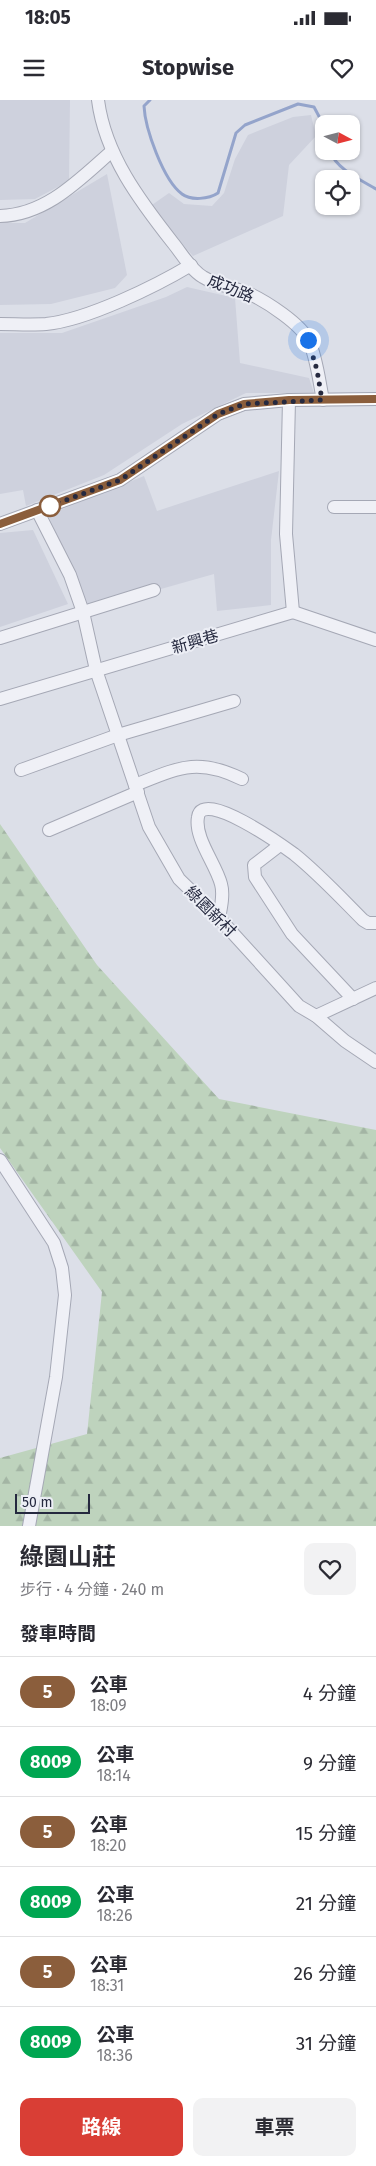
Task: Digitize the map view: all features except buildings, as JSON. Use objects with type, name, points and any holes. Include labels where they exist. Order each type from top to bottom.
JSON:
[{"type":"street","name":"成功路","points":[[98,100],[104,131],[112,151],[140,201],[191,265],[203,277],[249,294],[296,325],[308,340],[317,370],[322,400]]},
{"type":"street","points":[[0,216],[16,216],[40,208],[70,188],[112,151]]},
{"type":"street","points":[[0,324],[47,324],[91,313],[174,275],[191,265]]},
{"type":"street","points":[[0,524],[120,480],[218,414],[244,404],[289,400],[376,399]]},
{"type":"street","points":[[289,400],[286,534],[293,612],[376,640]]},
{"type":"street","points":[[334,506],[376,507]]},
{"type":"street","points":[[37,510],[70,575],[83,612],[96,670],[118,735]]},
{"type":"street","points":[[0,638],[154,590]]},
{"type":"street","name":"新興巷","points":[[0,699],[293,612]]},
{"type":"street","points":[[21,770],[118,735],[234,701]]},
{"type":"street","name":"綠園新村","points":[[118,735],[149,827],[179,879],[220,918],[299,1006],[316,1016],[345,1041],[376,1062]]},
{"type":"street","points":[[49,830],[180,768],[212,766],[242,779]]},
{"type":"street","points":[[220,918],[222,885],[197,823],[198,814],[203,809],[223,810],[294,854],[363,920],[368,923],[376,923]]},
{"type":"street","points":[[280,845],[254,865],[255,877],[292,934],[354,999]]},
{"type":"street","points":[[316,1016],[376,988]]},
{"type":"street","points":[[0,1160],[54,1243],[62,1268],[65,1295],[56,1377],[28,1526]]},
{"type":"shaded area","points":[[0,100],[70,100],[69,181],[35,199],[0,200]]},
{"type":"shaded area","points":[[311,115],[315,137],[289,165],[283,216],[193,256],[149,207],[169,193],[184,204],[212,206],[224,193],[235,159],[248,135],[293,117]]},
{"type":"shaded area","points":[[107,174],[127,275],[115,288],[51,304],[0,305],[0,223],[25,223]]},
{"type":"shaded area","points":[[187,287],[235,298],[240,363],[309,378],[314,393],[246,393],[182,424],[104,475],[26,506],[23,490],[0,494],[0,333],[62,333],[166,297]]},
{"type":"shaded area","points":[[279,471],[271,540],[271,605],[217,611],[214,574],[90,609],[48,515],[144,476],[157,511]]},
{"type":"shaded area","points":[[33,530],[68,604],[0,627],[0,533]]},
{"type":"green space","points":[[0,824],[97,965],[219,1099],[376,1130],[376,1526],[0,1526],[0,1458],[87,1434],[102,1292],[0,1148]]},
{"type":"waterway","points":[[150,100],[144,106],[145,116],[156,153],[175,187],[182,194],[190,198],[205,198],[218,193],[236,133],[245,125],[298,104],[314,107],[318,115]]},
{"type":"waterway","points":[[336,160],[343,169],[376,189]]},
{"type":"bus line","name":"5","points":[[0,524],[120,480],[218,414],[244,404],[289,400],[376,399]]},
{"type":"route","points":[[50,506],[120,480],[218,414],[244,404],[289,400],[322,400],[317,370],[308,340]]}]
